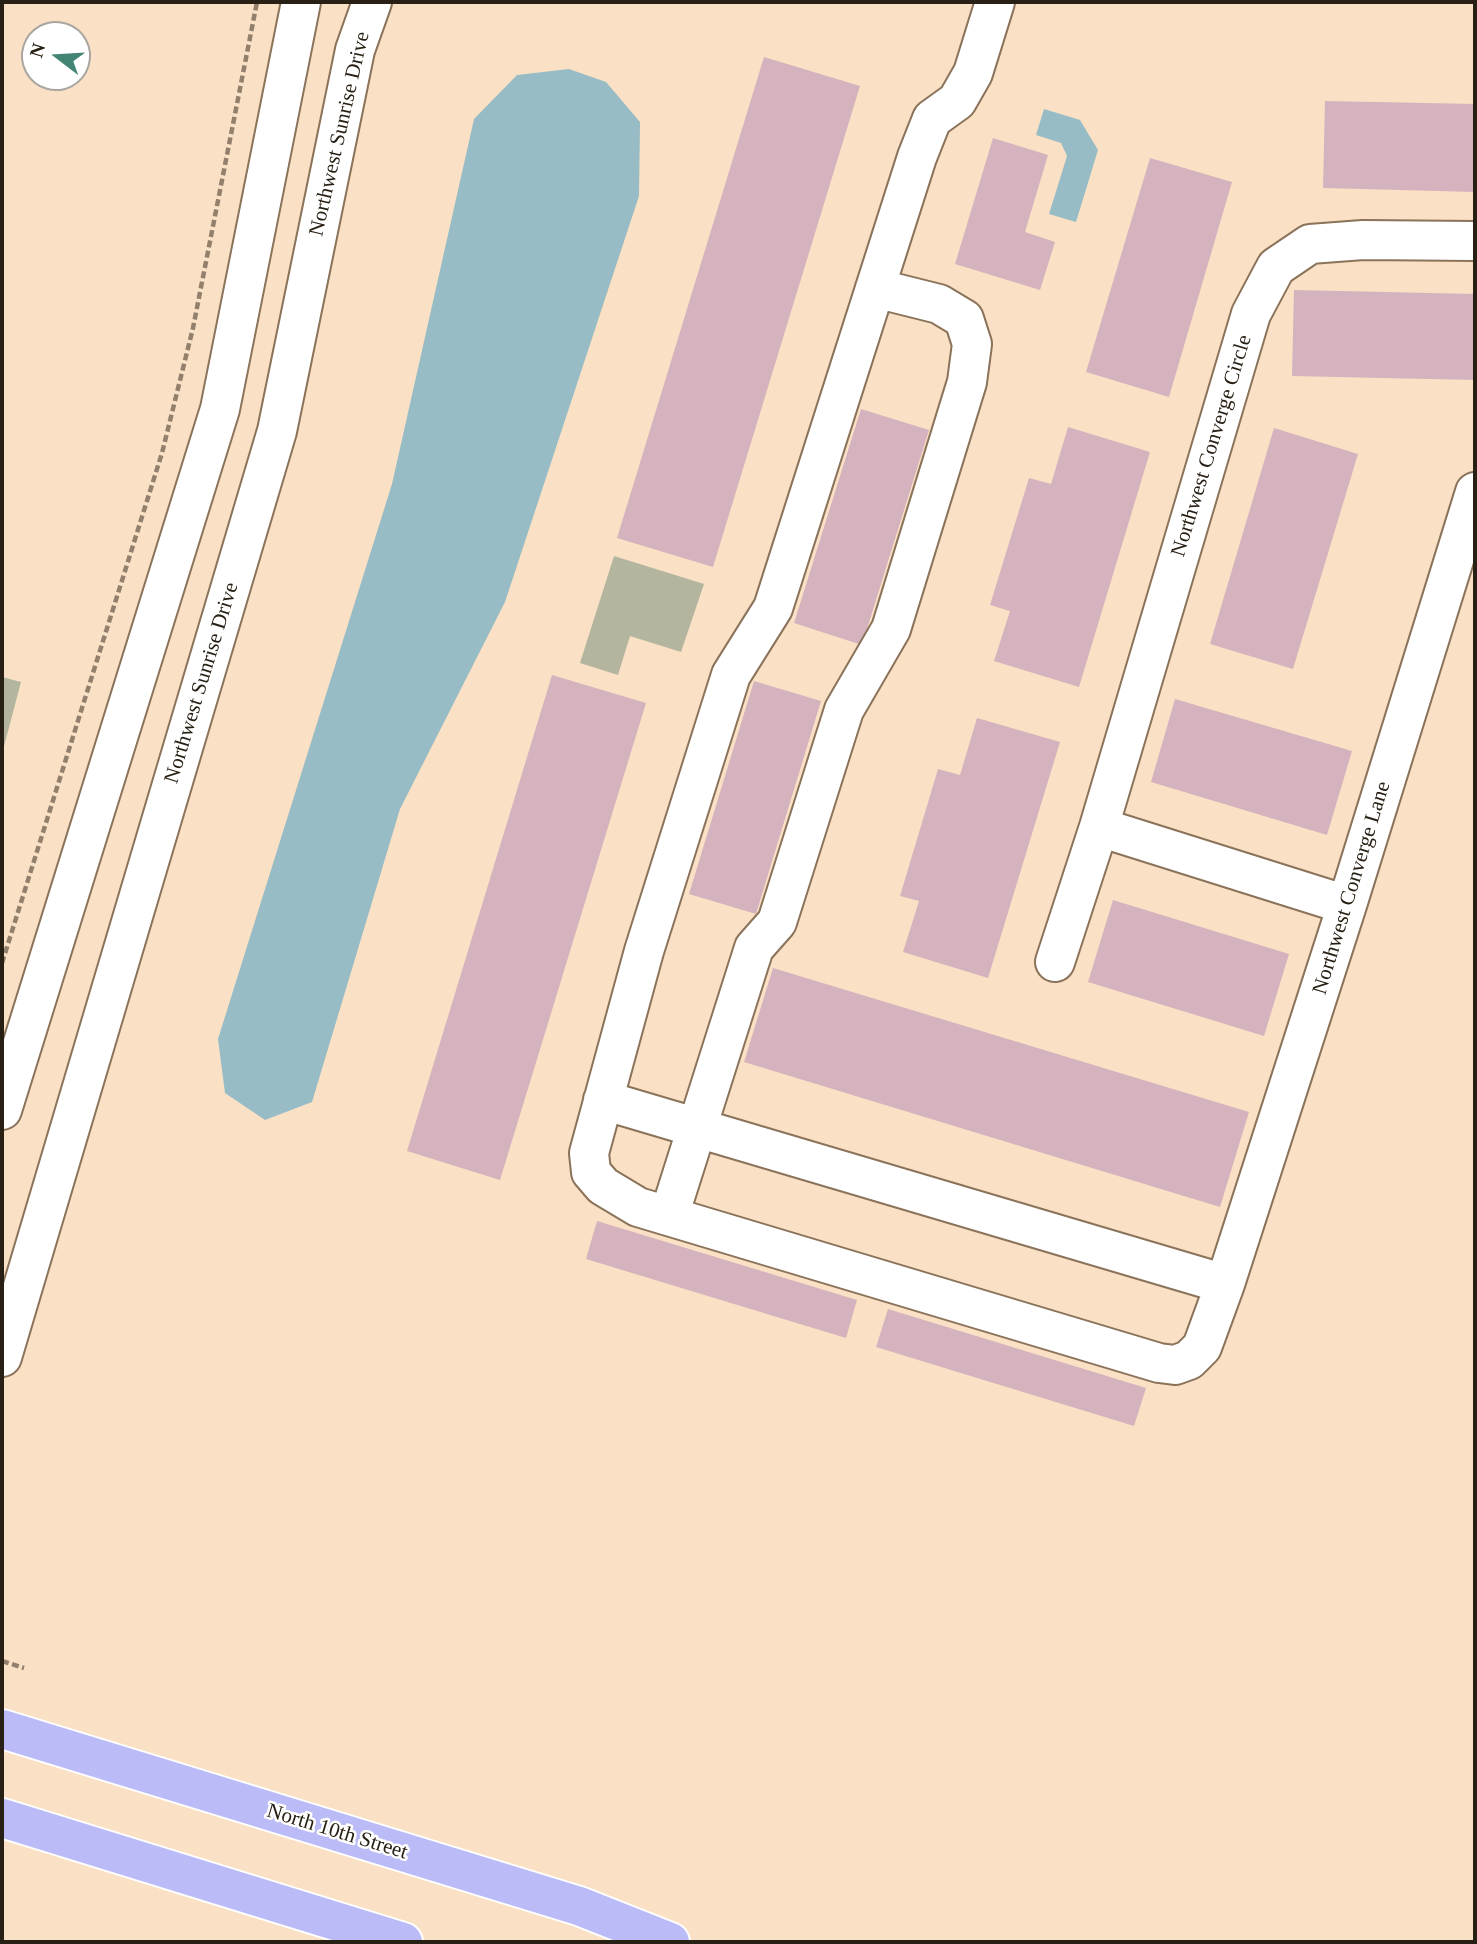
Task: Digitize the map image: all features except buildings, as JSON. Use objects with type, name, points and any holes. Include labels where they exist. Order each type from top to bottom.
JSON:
[{"type":"main road","name":"North 10th Street","points":[[2,1729],[579,1906],[670,1942]]},
{"type":"main road","points":[[2,1818],[403,1942]]},
{"type":"street","points":[[2,1110],[220,409],[301,2]]},
{"type":"street","name":"Northwest Sunrise Drive","points":[[2,1357],[277,430],[355,50],[372,2]]},
{"type":"street","points":[[875,288],[939,304],[964,319],[972,344],[967,382],[891,629],[844,710],[777,922],[754,948],[669,1216],[638,1207],[603,1186],[592,1172],[589,1153],[603,1100],[644,951],[731,675],[773,608],[875,288],[917,157],[932,119],[957,101],[973,73],[995,2]]},
{"type":"street","name":"Northwest Converge Circle","points":[[1055,962],[1099,827],[1251,314],[1276,267],[1310,244],[1363,240],[1475,241]]},
{"type":"street","name":"Northwest Converge Lane","points":[[669,1216],[1159,1363],[1175,1365],[1189,1360],[1202,1347],[1225,1284],[1347,905],[1475,492]]},
{"type":"street","points":[[1099,827],[1347,905]]},
{"type":"street","points":[[603,1100],[1225,1284]]},
{"type":"path","points":[[2,963],[162,453],[192,328],[257,2]]},
{"type":"path","points":[[2,1661],[24,1668]]},
{"type":"green space","points":[[614,556],[704,584],[681,652],[630,636],[618,675],[580,663]]},
{"type":"green space","points":[[2,677],[21,682],[2,754]]},
{"type":"water","points":[[569,69],[606,82],[640,122],[639,196],[505,602],[400,809],[312,1102],[265,1120],[225,1093],[218,1039],[392,484],[474,119],[517,75]]},
{"type":"water","points":[[1044,109],[1080,120],[1098,150],[1076,222],[1049,214],[1067,156],[1061,143],[1036,135]]}]
